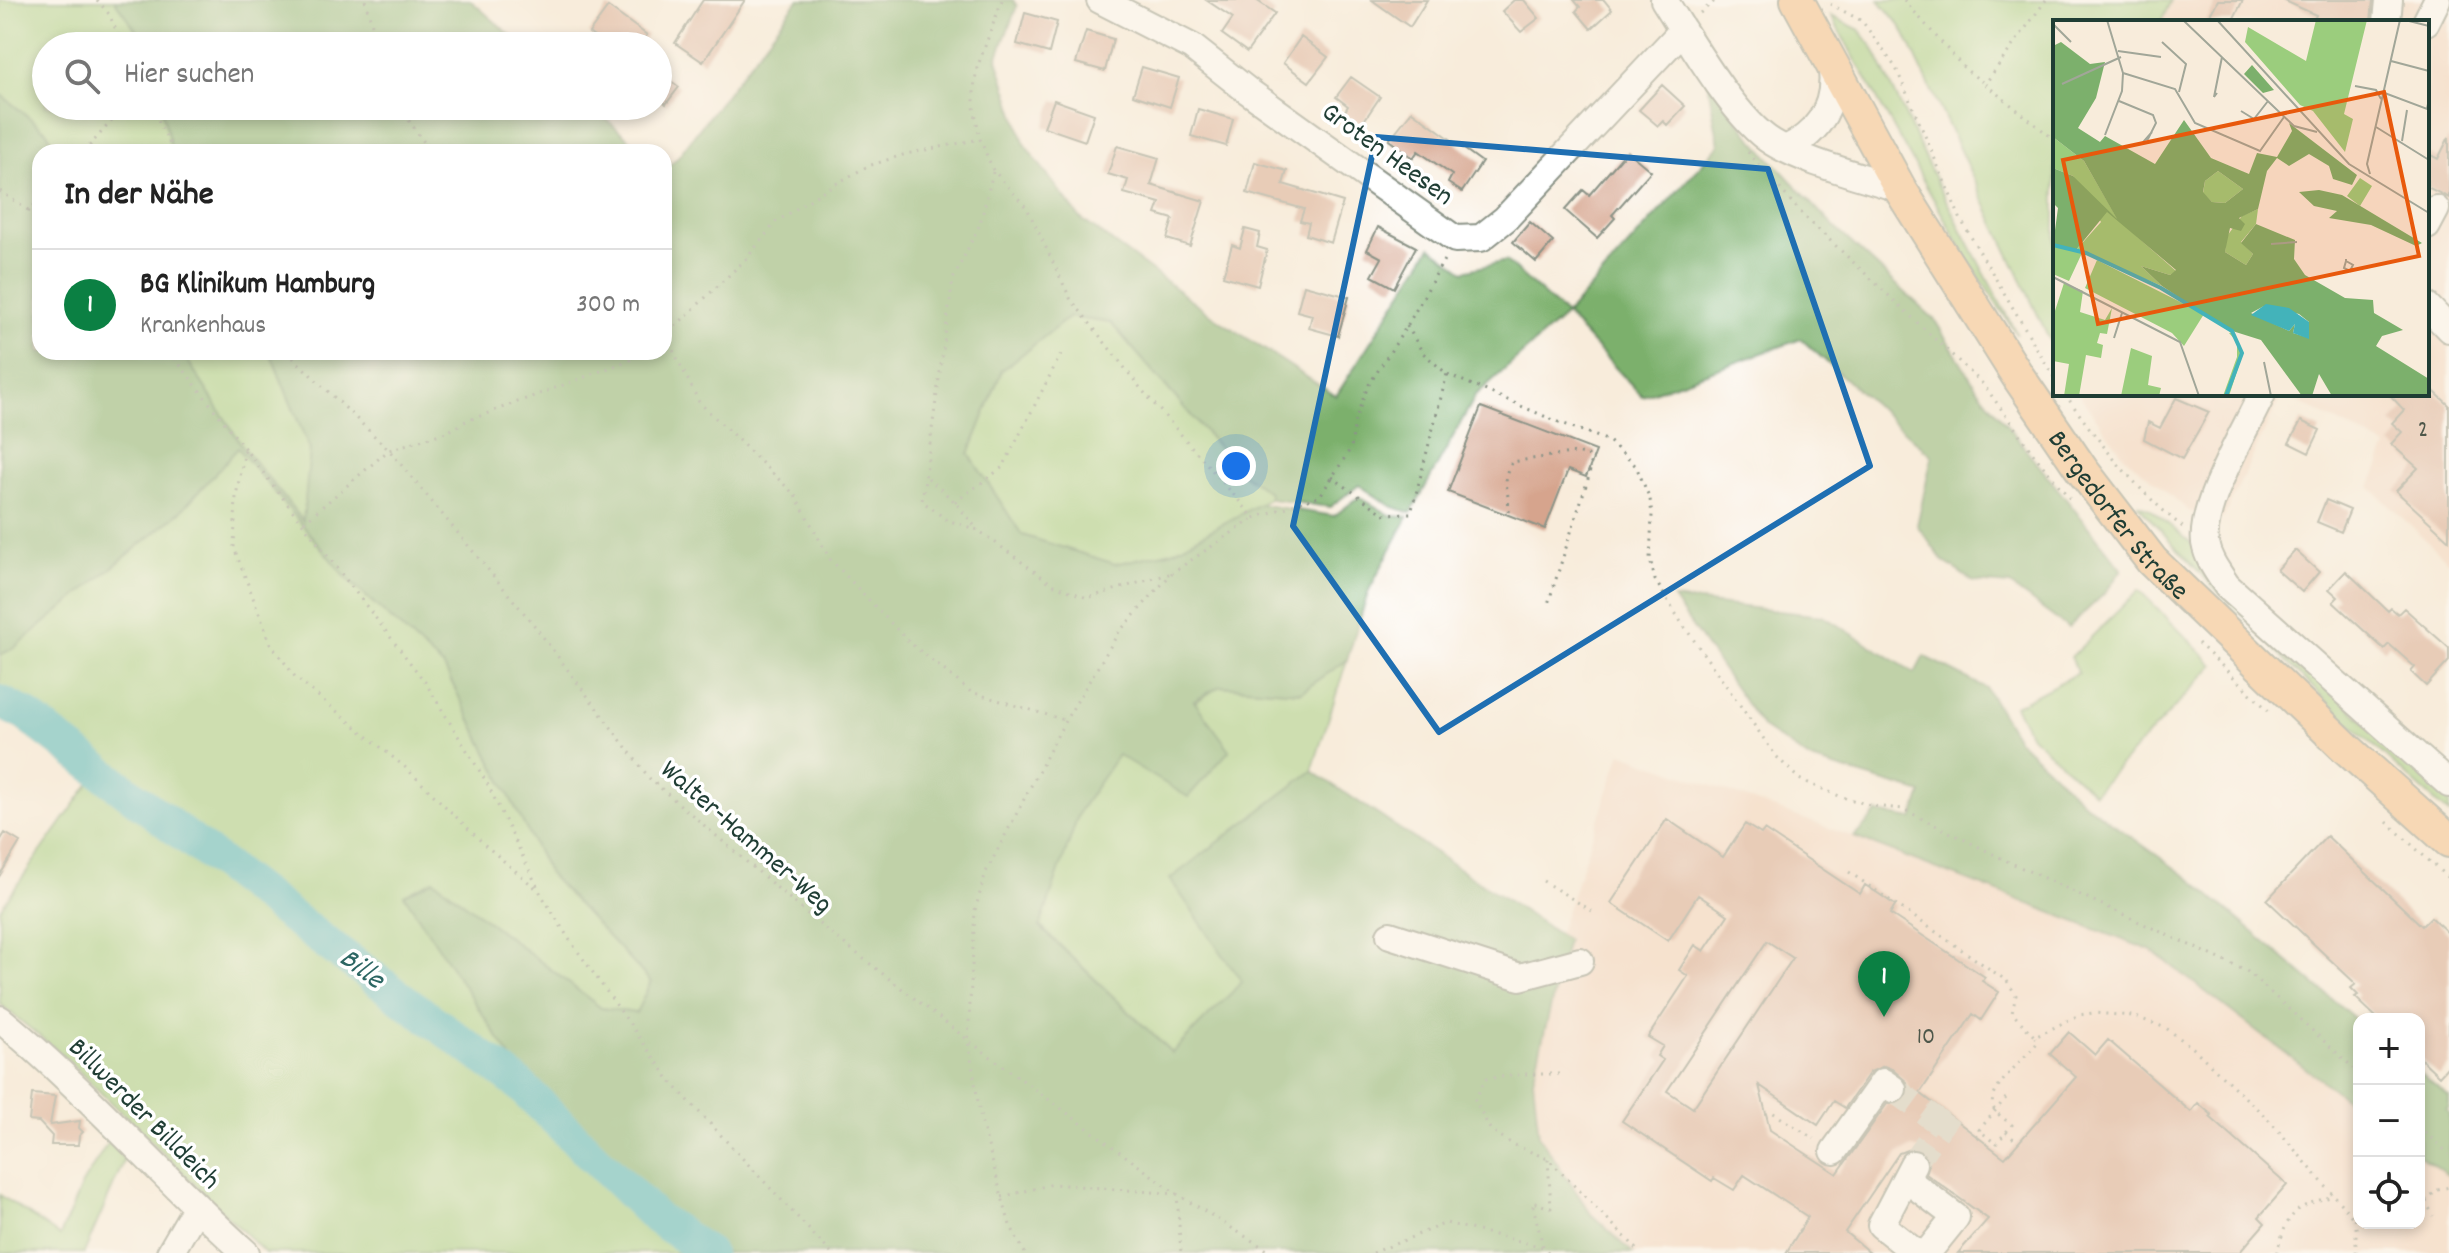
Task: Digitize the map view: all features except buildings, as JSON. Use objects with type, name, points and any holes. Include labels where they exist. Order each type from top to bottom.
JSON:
[{"type":"main road","name":"Bergedorfer Straße","points":[[1797,0],[1900,189],[2019,378],[2082,470],[2152,561],[2345,747],[2449,841]]},
{"type":"street","name":"Groten Heesen","points":[[1100,0],[1192,47],[1248,91],[1455,239],[1481,238],[1505,219],[1683,30]]},
{"type":"street","points":[[1664,0],[1738,111],[1757,131],[1786,149],[1900,189]]},
{"type":"street","points":[[2387,20],[2389,0]]},
{"type":"street","points":[[1786,149],[1806,138],[1820,121],[1834,84],[1831,63]]},
{"type":"street","points":[[2429,308],[2449,329]]},
{"type":"street","points":[[2261,396],[2210,503],[2204,525],[2205,545],[2211,562],[2227,586],[2449,784]]},
{"type":"street","points":[[1390,935],[1520,977],[1580,961]]},
{"type":"street","name":"Billwerder Billdeich","points":[[0,1019],[51,1061],[196,1208],[246,1253]]},
{"type":"street","points":[[1834,1151],[1883,1082],[1893,1089]]},
{"type":"street","points":[[1916,1253],[1881,1225],[1909,1171],[1956,1217],[1927,1253]]},
{"type":"street","points":[[170,1253],[196,1208]]},
{"type":"path","points":[[97,0],[109,14],[117,32]]},
{"type":"path","points":[[365,0],[374,32]]},
{"type":"path","points":[[1002,0],[977,68],[974,88],[980,139],[993,170],[1027,208],[1070,298],[1142,390],[1254,518]]},
{"type":"path","points":[[1904,0],[1965,69],[2053,138]]},
{"type":"path","points":[[1985,84],[2046,0]]},
{"type":"path","points":[[1828,4],[1862,21],[1896,68],[1961,220],[2053,375]]},
{"type":"path","points":[[91,144],[113,120]]},
{"type":"path","points":[[158,120],[170,144]]},
{"type":"path","points":[[408,120],[425,144]]},
{"type":"path","points":[[672,330],[737,268],[776,222],[823,191],[868,166],[906,154],[980,139]]},
{"type":"path","points":[[1743,146],[1803,215],[1984,385],[2034,455],[2078,509]]},
{"type":"path","points":[[978,530],[947,520],[922,501],[953,279],[980,224],[993,170]]},
{"type":"path","points":[[0,191],[32,215]]},
{"type":"path","points":[[28,212],[32,208]]},
{"type":"path","points":[[1025,1253],[1010,1225],[981,1120],[968,1040],[975,910],[986,872],[1065,721],[1119,632],[1172,573],[1254,518],[1320,496],[1351,448],[1355,420],[1368,386],[1407,326],[1455,239]]},
{"type":"path","points":[[1407,326],[1423,353],[1447,374],[1609,441],[1636,466],[1650,499],[1650,559],[1655,580],[1776,756],[1799,779],[1873,806],[1903,809],[2007,861],[2248,972],[2353,1068]]},
{"type":"path","points":[[672,350],[699,402],[795,495],[830,559],[909,642],[971,692],[1065,721]]},
{"type":"path","points":[[955,502],[1003,467],[1063,350]]},
{"type":"path","points":[[176,360],[425,682],[487,783],[541,894],[672,1083],[831,1253]]},
{"type":"path","name":"Walter-Hammer-Weg","points":[[295,360],[389,450],[534,625],[650,779],[824,928],[968,1040],[1177,1194],[1272,1253]]},
{"type":"path","points":[[304,522],[389,450],[449,431],[464,422],[630,360]]},
{"type":"path","points":[[2050,370],[2053,366]]},
{"type":"path","points":[[1332,477],[1384,514],[1411,513],[1447,374]]},
{"type":"path","points":[[2066,396],[2104,449],[2153,503],[2205,545]]},
{"type":"path","points":[[245,450],[236,496],[234,548],[271,644],[296,678],[406,768],[541,894]]},
{"type":"path","points":[[1508,512],[1509,496],[1505,479],[1512,462],[1571,453],[1588,455],[1591,463],[1589,476],[1547,607]]},
{"type":"path","points":[[927,477],[955,502],[978,530],[1052,584],[1087,598],[1172,573]]},
{"type":"path","points":[[2197,642],[2275,717]]},
{"type":"path","points":[[2379,814],[2449,879]]},
{"type":"path","points":[[1849,872],[2007,981],[2016,995],[2012,1013],[2037,1043],[1996,1092],[1992,1104],[1995,1110],[2012,1125],[1996,1144],[1979,1130],[1995,1110],[2006,1098]]},
{"type":"path","points":[[1543,881],[1592,911]]},
{"type":"path","points":[[2035,1037],[2079,1015],[2093,1013],[2133,1016],[2166,1028],[2216,1069],[2272,1123],[2353,1218]]},
{"type":"path","points":[[1559,1074],[1485,1079],[1475,1100],[1490,1129],[1512,1144],[1548,1159],[1641,1253]]},
{"type":"path","points":[[1766,1114],[1772,1112],[1834,1151]]},
{"type":"path","points":[[2006,1132],[2018,1143]]},
{"type":"path","points":[[2425,1132],[2449,1154]]},
{"type":"path","points":[[1543,1247],[1532,1202],[1551,1208],[1548,1159]]},
{"type":"path","points":[[1002,1197],[1053,1184],[1177,1194],[1181,1253]]},
{"type":"path","points":[[2433,1216],[2426,1201],[2438,1190],[2449,1187]]},
{"type":"path","points":[[2277,1253],[2283,1229],[2292,1213],[2309,1203],[2334,1196]]},
{"type":"path","points":[[1373,1253],[1446,1223],[1543,1247],[1549,1253]]},
{"type":"path","points":[[2356,1229],[2356,1253]]},
{"type":"highlighted area","points":[[1376,137],[1768,169],[1870,466],[1439,732],[1293,526]]},
{"type":"shaded area","points":[[2171,0],[2449,0],[2449,562],[2370,487],[2387,447],[2286,396],[2429,396],[2429,20],[2162,20]]},
{"type":"shaded area","points":[[2080,396],[2281,396],[2223,519],[2189,511],[2124,456]]},
{"type":"shaded area","points":[[1621,753],[1884,848],[2152,951],[2353,1104],[2353,1229],[2425,1229],[2425,1159],[2449,1176],[2449,1253],[1354,1253],[1507,1083]]},
{"type":"green space","points":[[0,0],[114,0],[138,32],[32,32],[32,120],[0,94]]},
{"type":"green space","points":[[114,0],[470,0],[507,32],[138,32]]},
{"type":"green space","points":[[798,0],[1013,0],[1017,6],[997,59],[1025,145],[1080,218],[1213,316],[1336,396],[1431,247],[1464,271],[1506,261],[1566,315],[1476,395],[1411,513],[1391,506],[1359,485],[1330,507],[1269,499],[1270,493],[1240,472],[1111,323],[1069,317],[1002,370],[969,454],[1022,535],[1115,564],[1173,551],[1259,504],[1334,516],[1359,497],[1392,516],[1408,517],[1369,590],[1347,660],[1301,692],[1220,686],[1194,701],[1230,750],[1188,797],[1118,755],[1080,810],[1040,927],[1172,1053],[1242,982],[1170,879],[1312,771],[1567,940],[1533,1079],[1539,1136],[1591,1214],[1633,1253],[706,1253],[653,1218],[543,1094],[523,1076],[404,895],[434,880],[601,1008],[636,1013],[651,982],[549,874],[444,667],[348,580],[238,448],[181,511],[14,648],[0,655],[0,94],[47,132],[53,144],[32,144],[32,360],[187,360],[245,450],[303,521],[310,450],[273,360],[672,360],[672,162]]},
{"type":"green space","points":[[1879,0],[2171,0],[2162,20],[2053,20],[2053,347],[1902,28]]},
{"type":"green space","points":[[1831,16],[1860,30],[1874,49],[1936,181],[2017,335],[1966,257]]},
{"type":"green space","points":[[1707,79],[1755,142],[1832,225],[1934,319],[1977,388],[2122,569],[2106,592],[2068,628],[2010,585],[1974,582],[1943,561],[1917,525],[1932,456],[1801,339],[1642,396],[1566,315],[1719,145]]},
{"type":"green space","points":[[32,120],[164,120],[170,144],[53,144],[47,132]]},
{"type":"green space","points":[[164,120],[607,120],[635,144],[170,144]]},
{"type":"green space","points":[[1069,317],[1111,323],[1240,472],[1271,493],[1269,499],[1173,551],[1115,564],[1022,535],[969,454],[1002,370]]},
{"type":"green space","points":[[187,360],[273,360],[310,450],[304,522],[245,450]]},
{"type":"green space","points":[[238,447],[348,580],[444,667],[549,874],[651,982],[636,1013],[601,1008],[434,880],[405,895],[523,1076],[337,941],[31,710],[0,696],[0,655],[14,648],[181,511]]},
{"type":"green space","points":[[2137,504],[2150,509],[2196,547],[2354,712],[2449,801],[2449,814],[2288,664]]},
{"type":"green space","points":[[2139,590],[2214,665],[2094,793],[2031,736],[2015,706],[2078,673],[2071,657]]},
{"type":"green space","points":[[1673,599],[1823,616],[1915,673],[1924,656],[1986,688],[2017,739],[2084,803],[2193,881],[2353,1017],[2353,1104],[2152,951],[1854,837],[1877,813],[1913,819],[1922,793],[1811,760],[1763,728]]},
{"type":"green space","points":[[1347,660],[1312,771],[1171,879],[1243,982],[1172,1053],[1040,926],[1080,810],[1118,754],[1220,686],[1301,692]]},
{"type":"green space","points":[[92,780],[326,957],[517,1091],[653,1218],[706,1253],[265,1253],[60,1053],[0,1004],[0,909]]},
{"type":"green space","points":[[2425,1077],[2449,1097],[2446,1110],[2449,1113],[2449,1176],[2425,1159]]},
{"type":"green space","points":[[109,1141],[125,1159],[84,1253],[0,1253],[0,1195],[60,1236],[82,1184]]},
{"type":"waterway","name":"Bille","points":[[0,702],[26,715],[318,937],[519,1084],[655,1217],[708,1253]]},
{"type":"tunnel","points":[[1893,1089],[1941,1124]]},
{"type":"tunnel","points":[[1913,1164],[1948,1114]]},
{"type":"place","name":"BG Klinikum Hamburg","points":[[1884,1017]]}]
